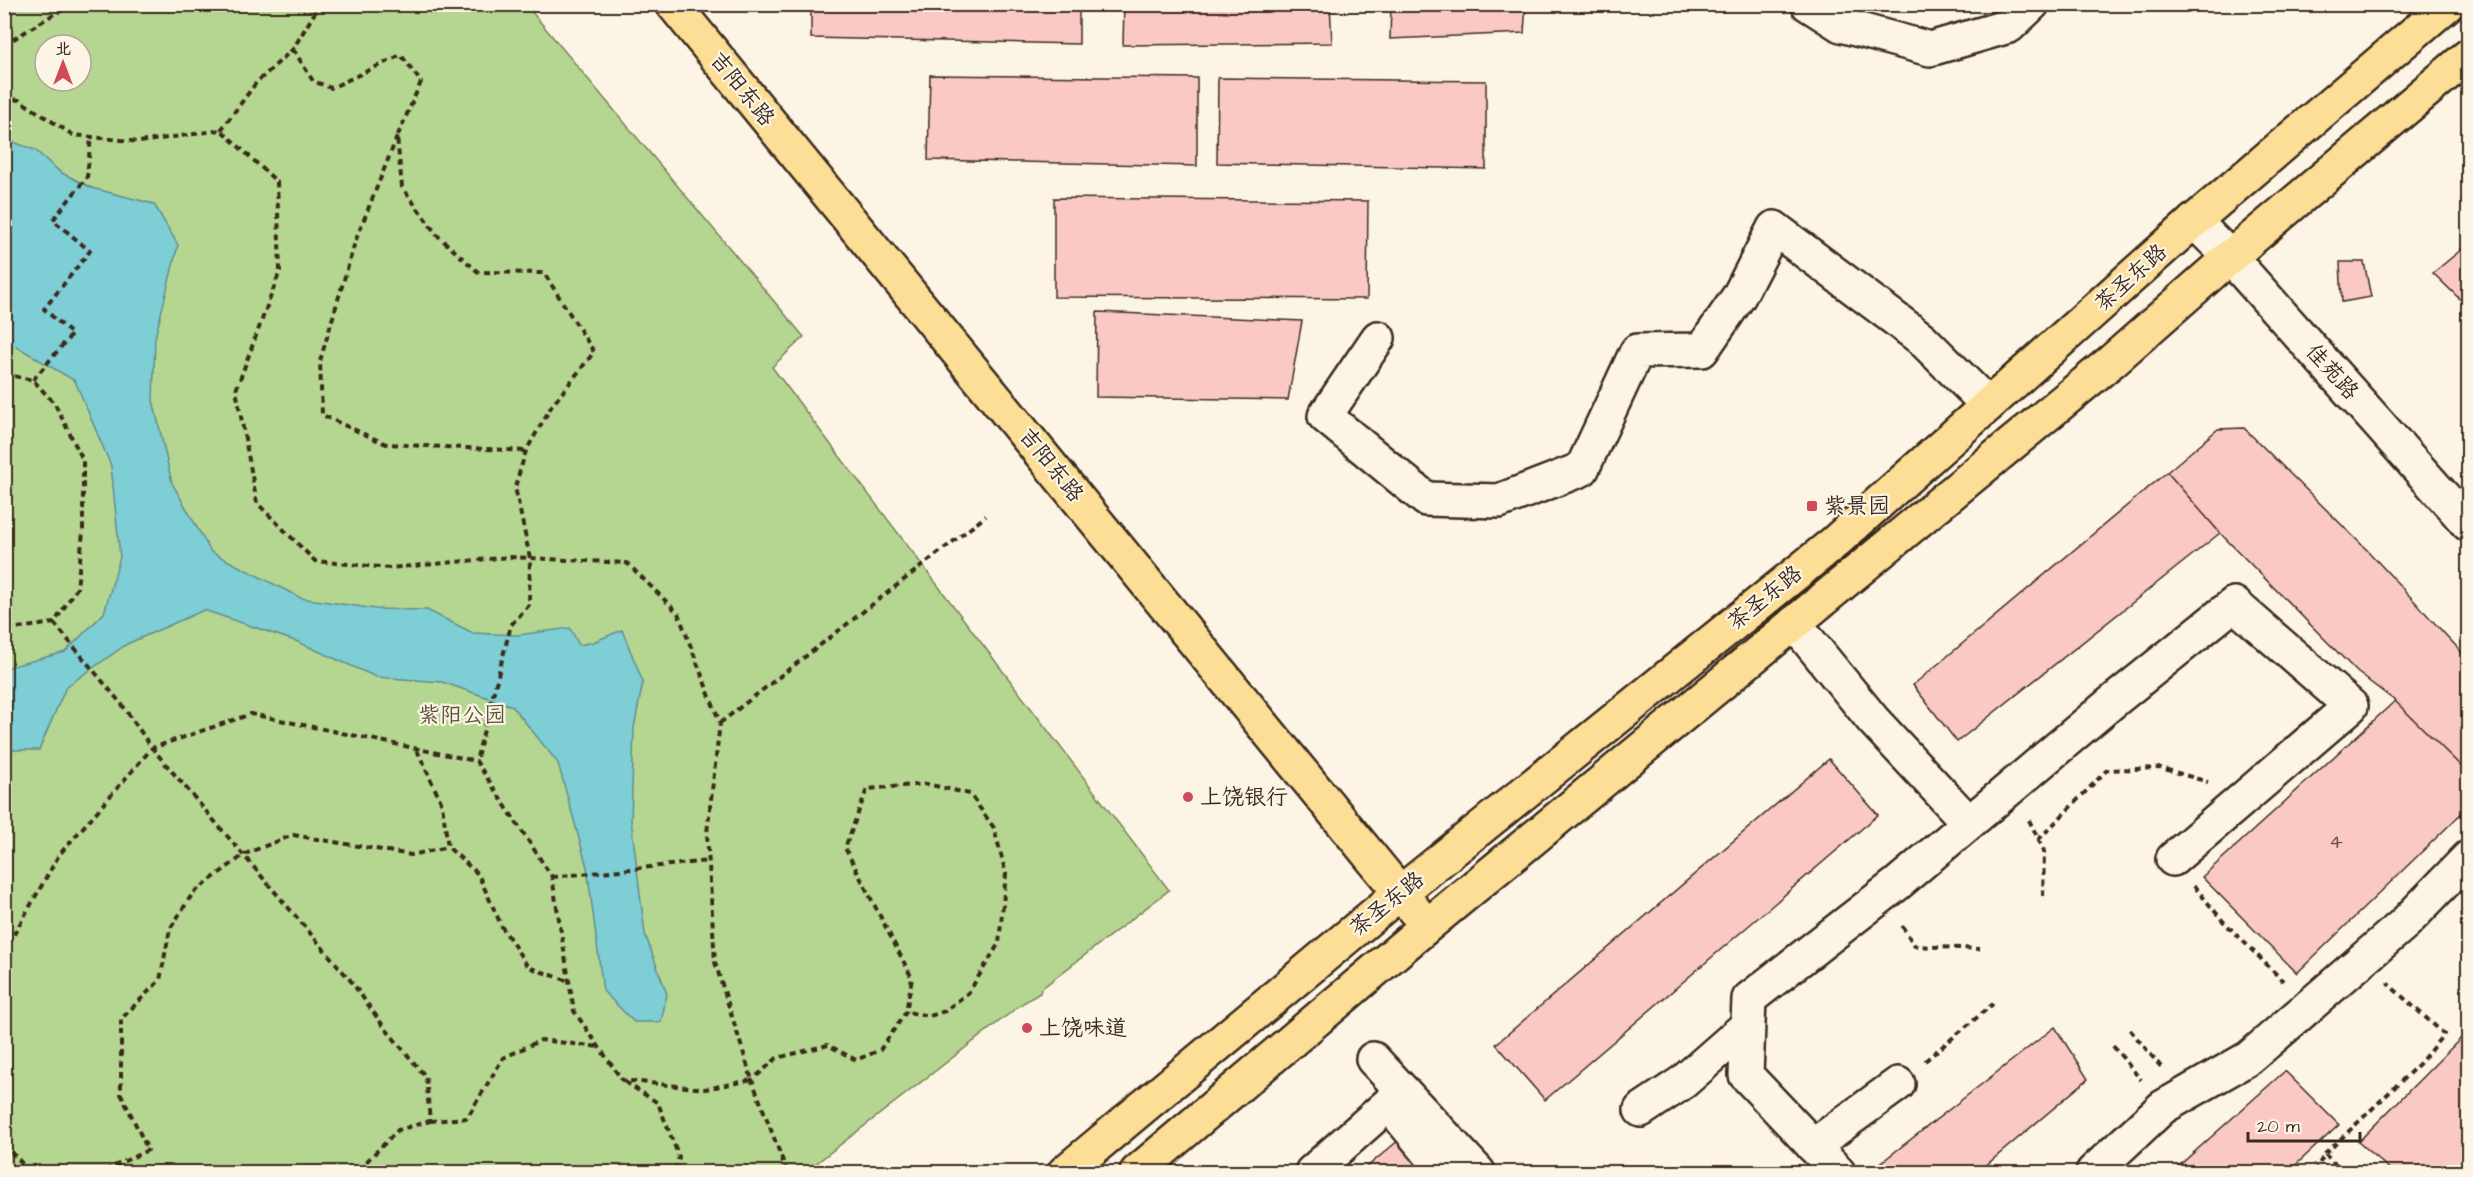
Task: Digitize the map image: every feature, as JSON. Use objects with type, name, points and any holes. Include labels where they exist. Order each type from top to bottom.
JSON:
[{"type":"main road","name":"吉阳东路","points":[[673,4],[1427,926]]},
{"type":"main road","name":"茶圣东路","points":[[1065,1173],[1401,892],[1835,542],[2194,221],[2448,4]]},
{"type":"main road","name":"茶圣东路","points":[[1137,1173],[1427,926],[2112,361],[2230,257],[2469,56]]},
{"type":"street","points":[[1808,4],[1841,25],[1930,49],[2009,26],[2032,4]]},
{"type":"street","name":"佳苑路","points":[[2194,221],[2230,257],[2469,524]]},
{"type":"street","points":[[1378,338],[1325,416],[1426,499],[1499,501],[1582,469],[1637,351],[1702,350],[1739,296],[1774,228],[1922,339],[1988,405]]},
{"type":"street","points":[[1838,1173],[1746,1075],[1749,999],[1881,897],[2120,696],[2234,604],[2351,706],[2173,859]]},
{"type":"street","points":[[1794,623],[1873,720],[1970,824]]},
{"type":"street","points":[[2093,1173],[2174,1101],[2249,1058],[2298,1008],[2362,960],[2405,923],[2469,858]]},
{"type":"street","points":[[1641,1110],[1683,1082],[1748,1025]]},
{"type":"street","points":[[1373,1059],[1478,1173]]},
{"type":"street","points":[[1813,1146],[1898,1084]]},
{"type":"street","points":[[1312,1173],[1402,1092]]},
{"type":"street","points":[[1402,1092],[1402,1120],[1444,1173]]},
{"type":"path","points":[[4,45],[54,15],[79,4]]},
{"type":"path","points":[[4,98],[19,100],[73,135],[140,142],[221,130],[256,83],[293,49],[320,4]]},
{"type":"path","points":[[293,49],[312,81],[331,88],[401,55],[422,82],[397,136],[355,242],[320,361],[322,415],[386,444],[526,451]]},
{"type":"path","points":[[221,130],[277,182],[280,271],[236,390],[257,503],[315,561],[390,568],[510,556],[627,563],[678,614],[720,723],[707,833],[715,962],[752,1080],[787,1173]]},
{"type":"path","points":[[397,136],[402,187],[437,235],[478,272],[544,273],[594,352],[551,407],[526,451],[515,487],[530,558],[529,605],[511,625],[476,761]]},
{"type":"path","points":[[33,380],[72,333],[44,309],[90,251],[53,220],[87,177],[91,137]]},
{"type":"path","points":[[4,374],[33,380],[55,404],[83,460],[83,532],[76,588],[54,623],[4,630]]},
{"type":"path","points":[[720,723],[986,516]]},
{"type":"path","points":[[54,623],[123,706],[152,748],[245,854],[351,981],[384,1027],[426,1077],[430,1121]]},
{"type":"path","points":[[4,952],[59,855],[152,748],[251,714],[476,761],[552,877],[574,1011],[622,1080],[658,1103],[679,1157],[675,1173]]},
{"type":"path","points":[[417,749],[442,804],[448,847],[478,874],[502,927],[528,967],[569,981]]},
{"type":"path","points":[[2038,840],[2107,770],[2161,768],[2210,783],[2227,812]]},
{"type":"path","points":[[622,1080],[705,1089],[752,1080],[777,1058],[828,1045],[856,1060],[880,1050],[906,1012],[912,978],[845,848],[867,789],[927,784],[970,794],[994,828],[1005,874],[1002,920],[999,943],[969,992],[945,1011],[930,1016],[906,1012]]},
{"type":"path","points":[[2012,787],[2044,851],[2043,900]]},
{"type":"path","points":[[106,1173],[108,1169],[148,1150],[121,1094],[121,1019],[160,980],[170,929],[193,894],[245,854],[293,835],[411,855],[448,847]]},
{"type":"path","points":[[2173,859],[2298,1008]]},
{"type":"path","points":[[552,877],[709,861]]},
{"type":"path","points":[[1881,897],[1915,946],[1980,949]]},
{"type":"path","points":[[2314,1173],[2325,1154],[2420,1063],[2444,1034],[2362,960]]},
{"type":"path","points":[[1898,1084],[1993,1004]]},
{"type":"path","points":[[2130,1030],[2174,1101]]},
{"type":"path","points":[[363,1173],[366,1162],[398,1130],[430,1121],[467,1118],[503,1058],[541,1040],[599,1047]]},
{"type":"path","points":[[2113,1046],[2174,1101]]},
{"type":"path","points":[[4,1144],[30,1173]]},
{"type":"path","points":[[2325,1154],[2342,1173]]},
{"type":"green space","name":"紫阳公园","points":[[5,5],[526,5],[804,337],[772,367],[1169,890],[1041,989],[1040,993],[1023,1003],[805,1172],[5,1172]]},
{"type":"water","points":[[5,139],[35,150],[60,172],[92,188],[154,204],[178,245],[155,338],[153,400],[172,483],[211,552],[301,598],[376,609],[427,610],[473,633],[518,635],[570,628],[579,645],[622,630],[643,682],[634,728],[631,820],[645,934],[667,994],[661,1022],[634,1022],[603,991],[587,867],[558,763],[512,706],[442,682],[376,677],[298,642],[204,610],[127,644],[66,687],[39,750],[5,750],[5,668],[65,652],[104,613],[120,557],[111,466],[75,381],[16,346],[5,349]]},
{"type":"building","points":[[811,4],[1079,4],[1079,44],[811,38]]},
{"type":"building","points":[[1124,4],[1330,4],[1332,43],[1123,45]]},
{"type":"building","points":[[1391,4],[1526,4],[1524,33],[1390,39]]},
{"type":"building","points":[[930,75],[1197,78],[1197,166],[928,160]]},
{"type":"building","points":[[1218,78],[1486,81],[1486,169],[1217,163]]},
{"type":"building","points":[[1054,198],[1368,201],[1367,299],[1054,297]]},
{"type":"building","points":[[2468,244],[2468,307],[2433,273]]},
{"type":"building","points":[[2340,262],[2364,262],[2371,297],[2342,302]]},
{"type":"building","points":[[1097,312],[1302,321],[1288,400],[1096,397]]},
{"type":"building","points":[[2244,428],[2367,550],[2468,659],[2468,773],[2395,701],[2357,672],[2220,533],[2167,472],[2218,429]]},
{"type":"building","points":[[2167,472],[2220,533],[1957,742],[1913,685]]},
{"type":"building","points":[[2395,701],[2468,773],[2468,807],[2297,973],[2202,877]]},
{"type":"building","points":[[1829,759],[1878,815],[1545,1100],[1496,1044]]},
{"type":"building","points":[[2055,1027],[2088,1079],[1978,1172],[1869,1172]]},
{"type":"building","points":[[2468,1031],[2468,1158],[2453,1172],[2393,1172],[2358,1142]]},
{"type":"building","points":[[2285,1071],[2339,1125],[2288,1172],[2172,1172]]},
{"type":"building","points":[[1406,1134],[1438,1172],[1361,1172]]},
{"type":"place","name":"紫景园","points":[[1812,506]]},
{"type":"place","name":"上饶银行","points":[[1188,797]]},
{"type":"place","name":"上饶味道","points":[[1027,1028]]}]
